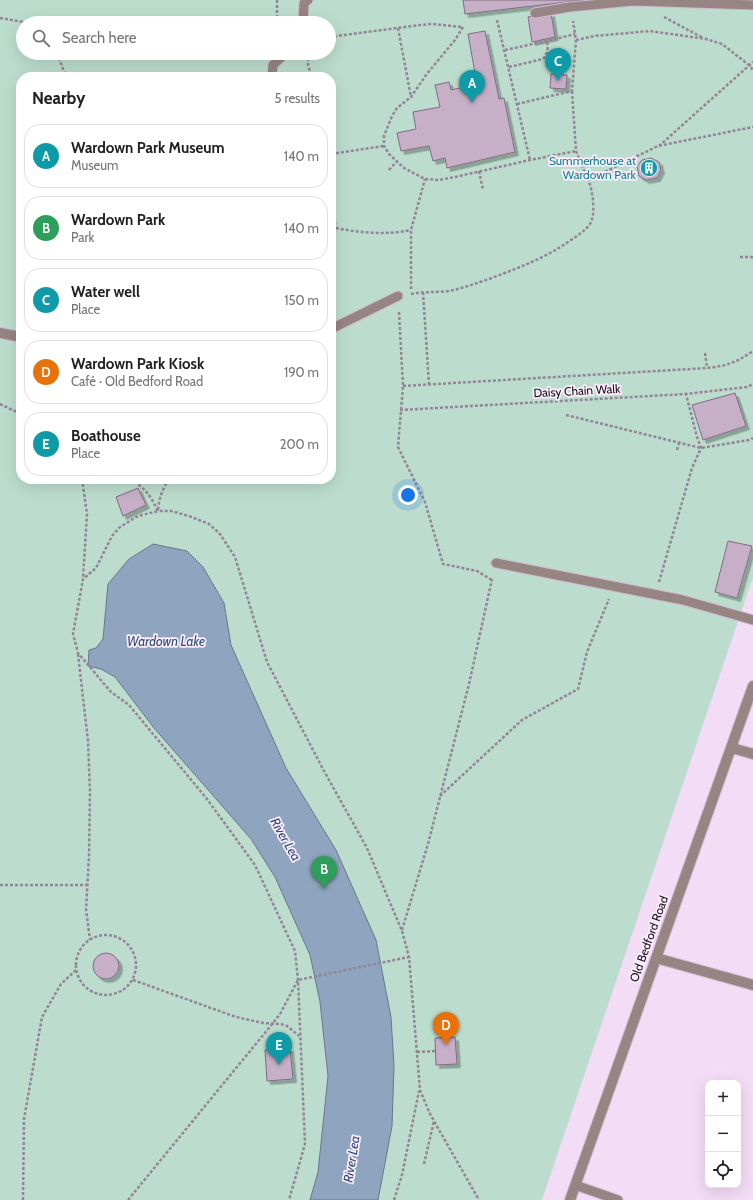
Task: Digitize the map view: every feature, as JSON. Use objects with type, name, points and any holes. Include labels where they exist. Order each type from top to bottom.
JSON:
[{"type":"street","points":[[0,333],[16,336]]},
{"type":"street","name":"Old Bedford Road","points":[[570,1200],[753,686]]},
{"type":"street","points":[[732,748],[753,754]]},
{"type":"street","points":[[656,958],[753,985]]},
{"type":"lane","points":[[303,16],[304,3],[308,0]]},
{"type":"lane","points":[[535,12],[633,0],[753,5]]},
{"type":"lane","points":[[273,72],[274,65],[279,60]]},
{"type":"lane","points":[[336,327],[398,296]]},
{"type":"lane","points":[[496,563],[656,594],[753,620]]},
{"type":"lane","points":[[575,1185],[618,1200]]},
{"type":"path","points":[[277,0],[277,16]]},
{"type":"path","points":[[429,384],[423,292],[446,291],[469,285],[521,267],[561,247],[585,230],[592,220],[593,200],[590,183],[576,152],[572,91],[576,40],[570,7]]},
{"type":"path","points":[[660,14],[706,39]]},
{"type":"path","points":[[0,18],[16,21]]},
{"type":"path","points":[[497,20],[530,160]]},
{"type":"path","points":[[336,36],[432,24],[463,27],[455,40],[426,75],[411,97],[397,108],[384,136],[384,146],[389,154],[404,168],[424,179],[439,180],[530,160],[576,152]]},
{"type":"path","points":[[398,28],[411,97]]},
{"type":"path","points":[[576,40],[594,36],[650,31],[706,39],[722,44],[749,65],[753,70]]},
{"type":"path","points":[[504,50],[547,42],[575,34]]},
{"type":"path","points":[[508,67],[543,58],[548,48],[547,42]]},
{"type":"path","points":[[60,60],[64,72]]},
{"type":"path","points":[[308,60],[309,72]]},
{"type":"path","points":[[658,146],[753,62]]},
{"type":"path","points":[[517,104],[572,91]]},
{"type":"path","points":[[588,180],[658,146],[753,127]]},
{"type":"path","points":[[336,153],[384,146]]},
{"type":"path","points":[[389,170],[397,162]]},
{"type":"path","points":[[479,171],[483,190]]},
{"type":"path","points":[[411,294],[411,230],[424,179]]},
{"type":"path","points":[[336,228],[352,231],[399,233],[411,230]]},
{"type":"path","points":[[740,257],[753,257]]},
{"type":"path","points":[[398,296],[403,386],[398,448],[425,502],[443,564],[477,571],[492,580]]},
{"type":"path","points":[[403,386],[707,368],[732,364],[753,351]]},
{"type":"path","points":[[705,353],[707,368]]},
{"type":"path","name":"Daisy Chain Walk","points":[[400,410],[686,394],[747,387],[753,384]]},
{"type":"path","points":[[656,594],[692,468],[701,448],[686,394]]},
{"type":"path","points":[[0,404],[16,412]]},
{"type":"path","points":[[566,415],[701,448],[749,440],[753,438]]},
{"type":"path","points":[[676,450],[678,443]]},
{"type":"path","points":[[83,484],[87,514],[83,579],[73,634],[78,653],[88,741],[90,792],[89,857],[86,909],[90,940]]},
{"type":"path","points":[[138,484],[150,496],[158,511]]},
{"type":"path","points":[[158,511],[161,492],[167,484]]},
{"type":"path","points":[[83,579],[96,568],[112,536],[120,527],[138,516],[158,511],[171,511],[209,524],[220,534],[235,558],[268,662],[324,771],[367,848],[402,931],[409,957],[420,1090],[402,1175],[394,1200]]},
{"type":"path","points":[[402,931],[428,844],[468,684],[496,563]]},
{"type":"path","points":[[440,796],[522,720],[578,689],[587,652],[609,600],[613,586]]},
{"type":"path","points":[[78,653],[111,692],[129,705],[202,793],[255,865],[295,951],[298,980],[305,1144],[289,1200]]},
{"type":"path","points":[[0,885],[87,885]]},
{"type":"path","points":[[99,936],[118,938],[126,944],[132,950],[136,967],[133,980],[123,990],[110,995],[93,993],[86,988],[82,985],[76,970],[75,963],[81,947],[90,940],[99,936]]},
{"type":"path","points":[[298,980],[409,957]]},
{"type":"path","points":[[23,1200],[24,1118],[42,1016],[61,984],[76,970]]},
{"type":"path","points":[[133,980],[236,1016],[262,1023],[273,1023],[287,1026],[300,1037]]},
{"type":"path","points":[[128,1200],[280,1014],[298,980]]},
{"type":"path","points":[[417,1052],[436,1051]]},
{"type":"path","points":[[420,1090],[434,1121],[479,1200]]},
{"type":"path","points":[[424,1164],[434,1121]]},
{"type":"green space","points":[[0,0],[753,0],[753,577],[542,1200],[0,1200]]},
{"type":"water","name":"Wardown Lake","points":[[153,544],[187,551],[203,567],[224,603],[231,645],[286,768],[336,850],[376,940],[391,1017],[394,1066],[392,1126],[378,1200],[310,1200],[318,1172],[328,1076],[320,1002],[310,955],[275,877],[251,839],[154,728],[115,677],[101,669],[88,666],[89,650],[96,648],[103,639],[108,584],[129,559]]},
{"type":"building","points":[[463,0],[584,0],[465,14]]},
{"type":"building","points":[[551,13],[555,37],[532,42],[528,17]]},
{"type":"building","points":[[485,31],[499,99],[504,98],[515,152],[447,168],[445,158],[433,161],[429,146],[401,151],[397,133],[416,129],[413,112],[440,107],[435,85],[449,82],[451,90],[477,84],[468,34]]},
{"type":"building","points":[[551,74],[567,75],[566,89],[550,88]]},
{"type":"building","name":"Summerhouse at Wardown Park","points":[[651,158],[659,162],[661,170],[657,178],[646,180],[639,176],[637,166],[642,160]]},
{"type":"building","points":[[735,393],[746,426],[703,440],[692,405]]},
{"type":"building","points":[[138,488],[146,505],[123,516],[116,497]]},
{"type":"building","points":[[728,541],[752,546],[737,598],[715,592]]},
{"type":"building","points":[[106,953],[115,957],[119,966],[115,975],[106,979],[97,975],[93,966],[97,957]]},
{"type":"building","points":[[455,1037],[457,1064],[436,1065],[435,1038]]},
{"type":"building","points":[[290,1048],[293,1079],[267,1081],[265,1050]]},
{"type":"place","name":"Water well","points":[[558,81]]},
{"type":"place","name":"Wardown Park Museum","points":[[472,103]]},
{"type":"place","name":"Summerhouse at Wardown Park","points":[[649,168]]},
{"type":"place","name":"Wardown Park","points":[[324,889]]},
{"type":"place","name":"Wardown Park Kiosk","points":[[446,1045]]},
{"type":"place","name":"Boathouse","points":[[279,1065]]},
{"type":"water label","name":"River Lea","points":[[286,839]]},
{"type":"water label","name":"River Lea","points":[[351,1159]]}]
